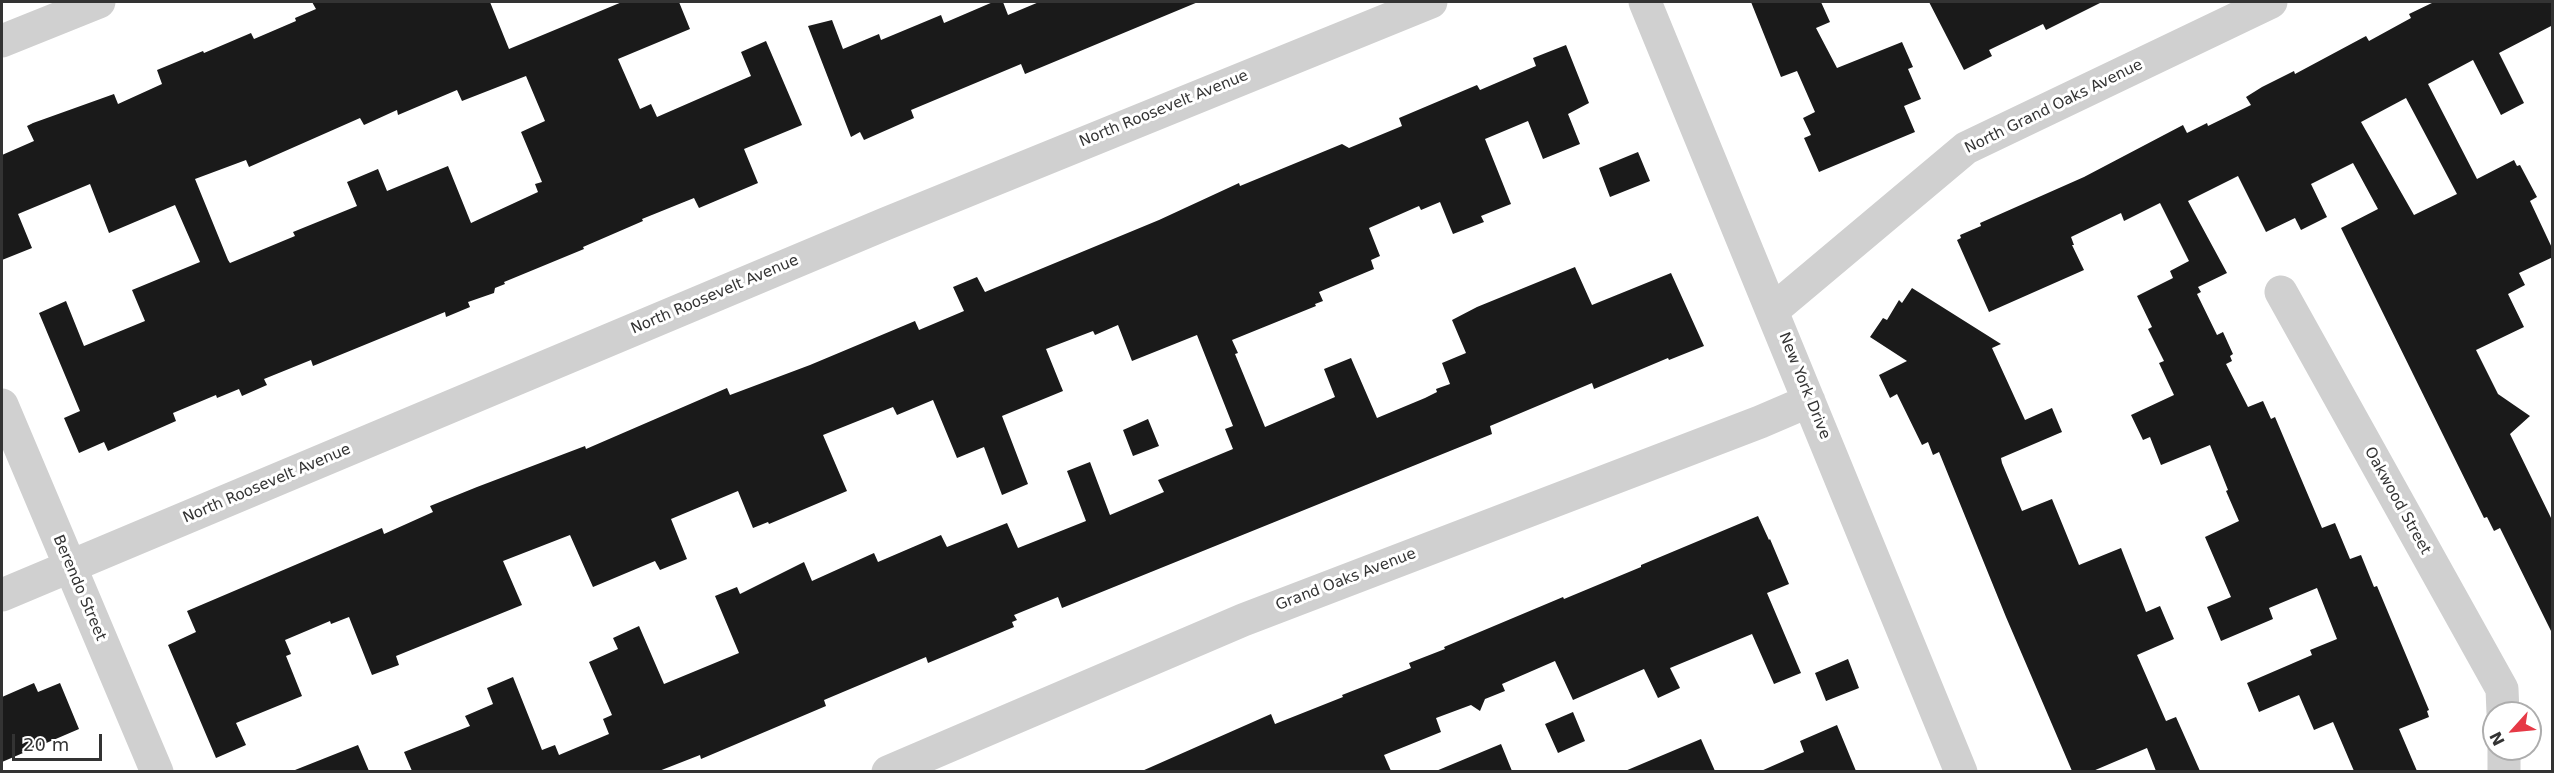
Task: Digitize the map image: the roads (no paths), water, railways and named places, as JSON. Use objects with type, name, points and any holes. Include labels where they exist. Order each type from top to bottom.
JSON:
[{"type":"street","points":[[2,41],[99,2]]},
{"type":"street","name":"North Roosevelt Avenue","points":[[2,595],[885,224],[1431,2]]},
{"type":"street","name":"New York Drive","points":[[1645,2],[1961,771]]},
{"type":"street","name":"North Grand Oaks Avenue","points":[[1773,310],[1966,148],[2271,2]]},
{"type":"street","name":"Oakwood Street","points":[[2281,292],[2502,689],[2502,701]]},
{"type":"street","name":"Grand Oaks Avenue","points":[[888,771],[1243,620],[1809,401]]},
{"type":"street","name":"Berendo Street","points":[[2,405],[157,771]]}]
